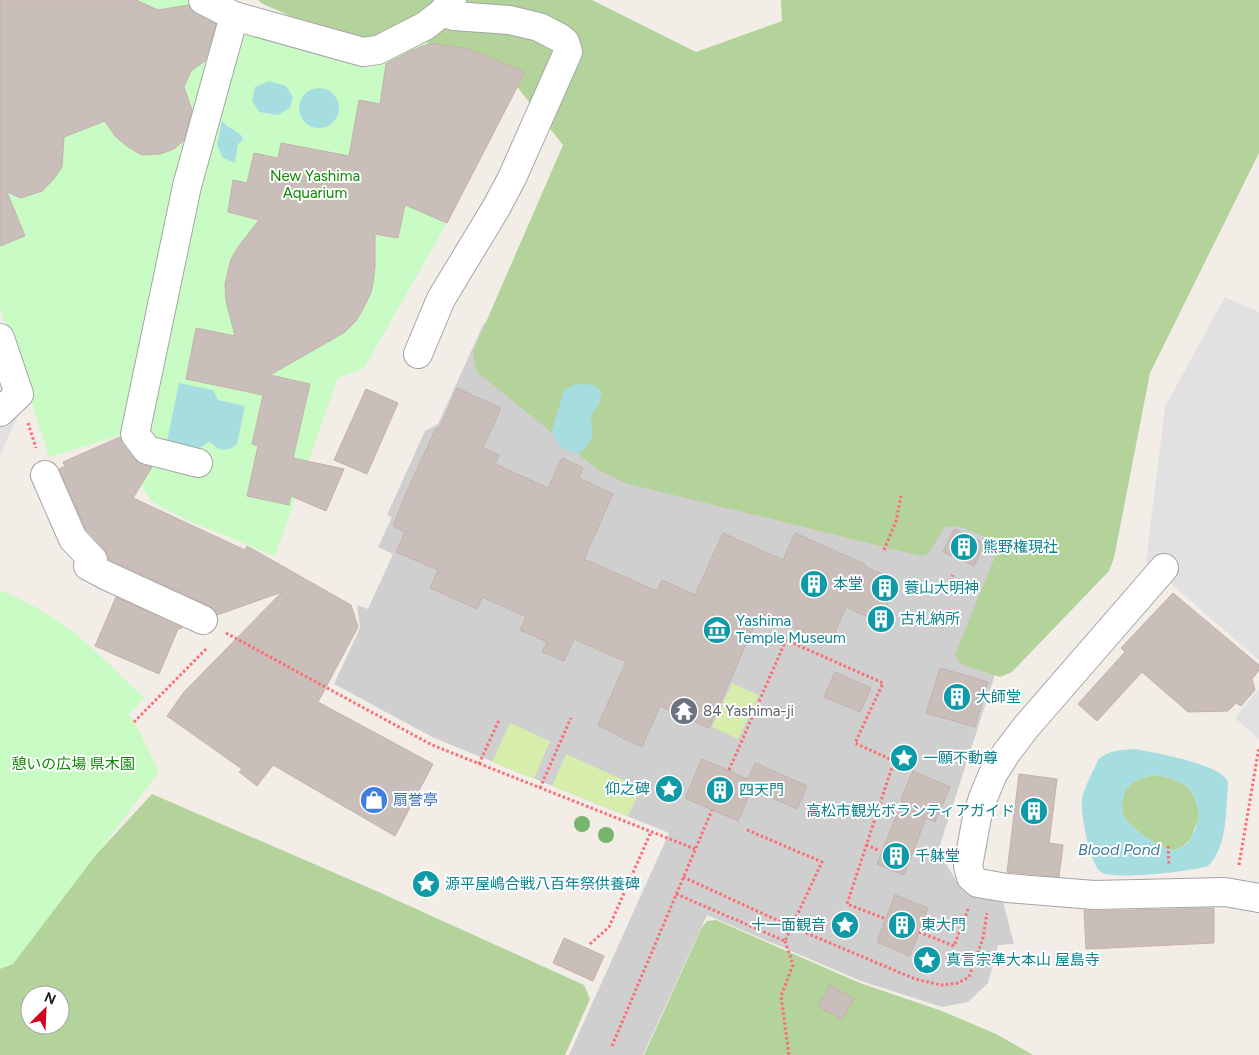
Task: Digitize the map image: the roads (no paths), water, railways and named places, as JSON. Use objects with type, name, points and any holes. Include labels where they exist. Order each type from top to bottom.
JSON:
[{"type":"street","points":[[204,0],[234,16],[363,52],[378,50],[425,26],[448,6],[454,16],[510,20],[538,26],[565,42],[568,52],[512,178],[441,299],[418,354]]},
{"type":"street","points":[[198,463],[147,450],[135,434],[187,186],[234,16]]},
{"type":"street","points":[[0,338],[9,403]]},
{"type":"street","points":[[45,475],[73,539],[93,560],[88,566],[206,633]]},
{"type":"street","points":[[1164,568],[1026,726],[1006,752],[983,798],[977,817],[968,866],[971,877],[978,883],[981,893],[1007,888],[1094,895],[1225,892],[1259,898]]},
{"type":"water","points":[[269,81],[286,86],[293,97],[290,108],[278,115],[259,112],[252,101],[255,87]]},
{"type":"water","points":[[319,88],[330,91],[336,97],[339,108],[336,119],[330,125],[319,128],[308,125],[302,119],[299,108],[302,97],[308,91]]},
{"type":"water","points":[[222,121],[240,134],[243,140],[238,144],[235,163],[223,158],[217,145]]},
{"type":"water","points":[[179,383],[213,390],[218,400],[245,406],[237,444],[222,450],[209,442],[199,448],[167,441]]},
{"type":"water","points":[[576,384],[595,385],[602,393],[598,406],[590,416],[592,438],[578,454],[562,448],[556,441],[552,431],[564,390]]},
{"type":"water","name":"Blood Pond","points":[[1134,749],[1200,764],[1223,776],[1228,782],[1223,838],[1215,858],[1208,866],[1170,872],[1121,876],[1101,872],[1097,867],[1084,826],[1082,799],[1086,785],[1098,760],[1106,754]],"holes":[[[1156,775],[1185,785],[1193,795],[1198,808],[1199,816],[1193,835],[1187,844],[1177,849],[1173,850],[1160,846],[1145,837],[1132,826],[1123,814],[1123,797],[1128,786],[1143,778]]]},
{"type":"place","name":"熊野権現社","points":[[964,547]]},
{"type":"place","name":"本堂","points":[[814,584]]},
{"type":"place","name":"蓑山大明神","points":[[885,588]]},
{"type":"place","name":"古札納所","points":[[881,619]]},
{"type":"place","name":"Yashima Temple Museum","points":[[717,630]]},
{"type":"place","name":"大師堂","points":[[957,697]]},
{"type":"place","name":"84 Yashima-ji","points":[[684,711]]},
{"type":"place","name":"一願不動尊","points":[[904,758]]},
{"type":"place","name":"仰之碑","points":[[669,789]]},
{"type":"place","name":"四天門","points":[[720,790]]},
{"type":"place","name":"扇誉亭","points":[[374,800]]},
{"type":"place","name":"高松市観光ボランティアガイド","points":[[1034,811]]},
{"type":"place","name":"千躰堂","points":[[896,856]]},
{"type":"place","name":"源平屋嶋合戦八百年祭供養碑","points":[[426,884]]},
{"type":"place","name":"十一面観音","points":[[845,925]]},
{"type":"place","name":"東大門","points":[[902,925]]},
{"type":"place","name":"真言宗準大本山 屋島寺","points":[[927,960]]},
{"type":"park label","name":"New Yashima Aquarium","points":[[315,184]]},
{"type":"park label","name":"憩いの広場 県木園","points":[[73,764]]}]
